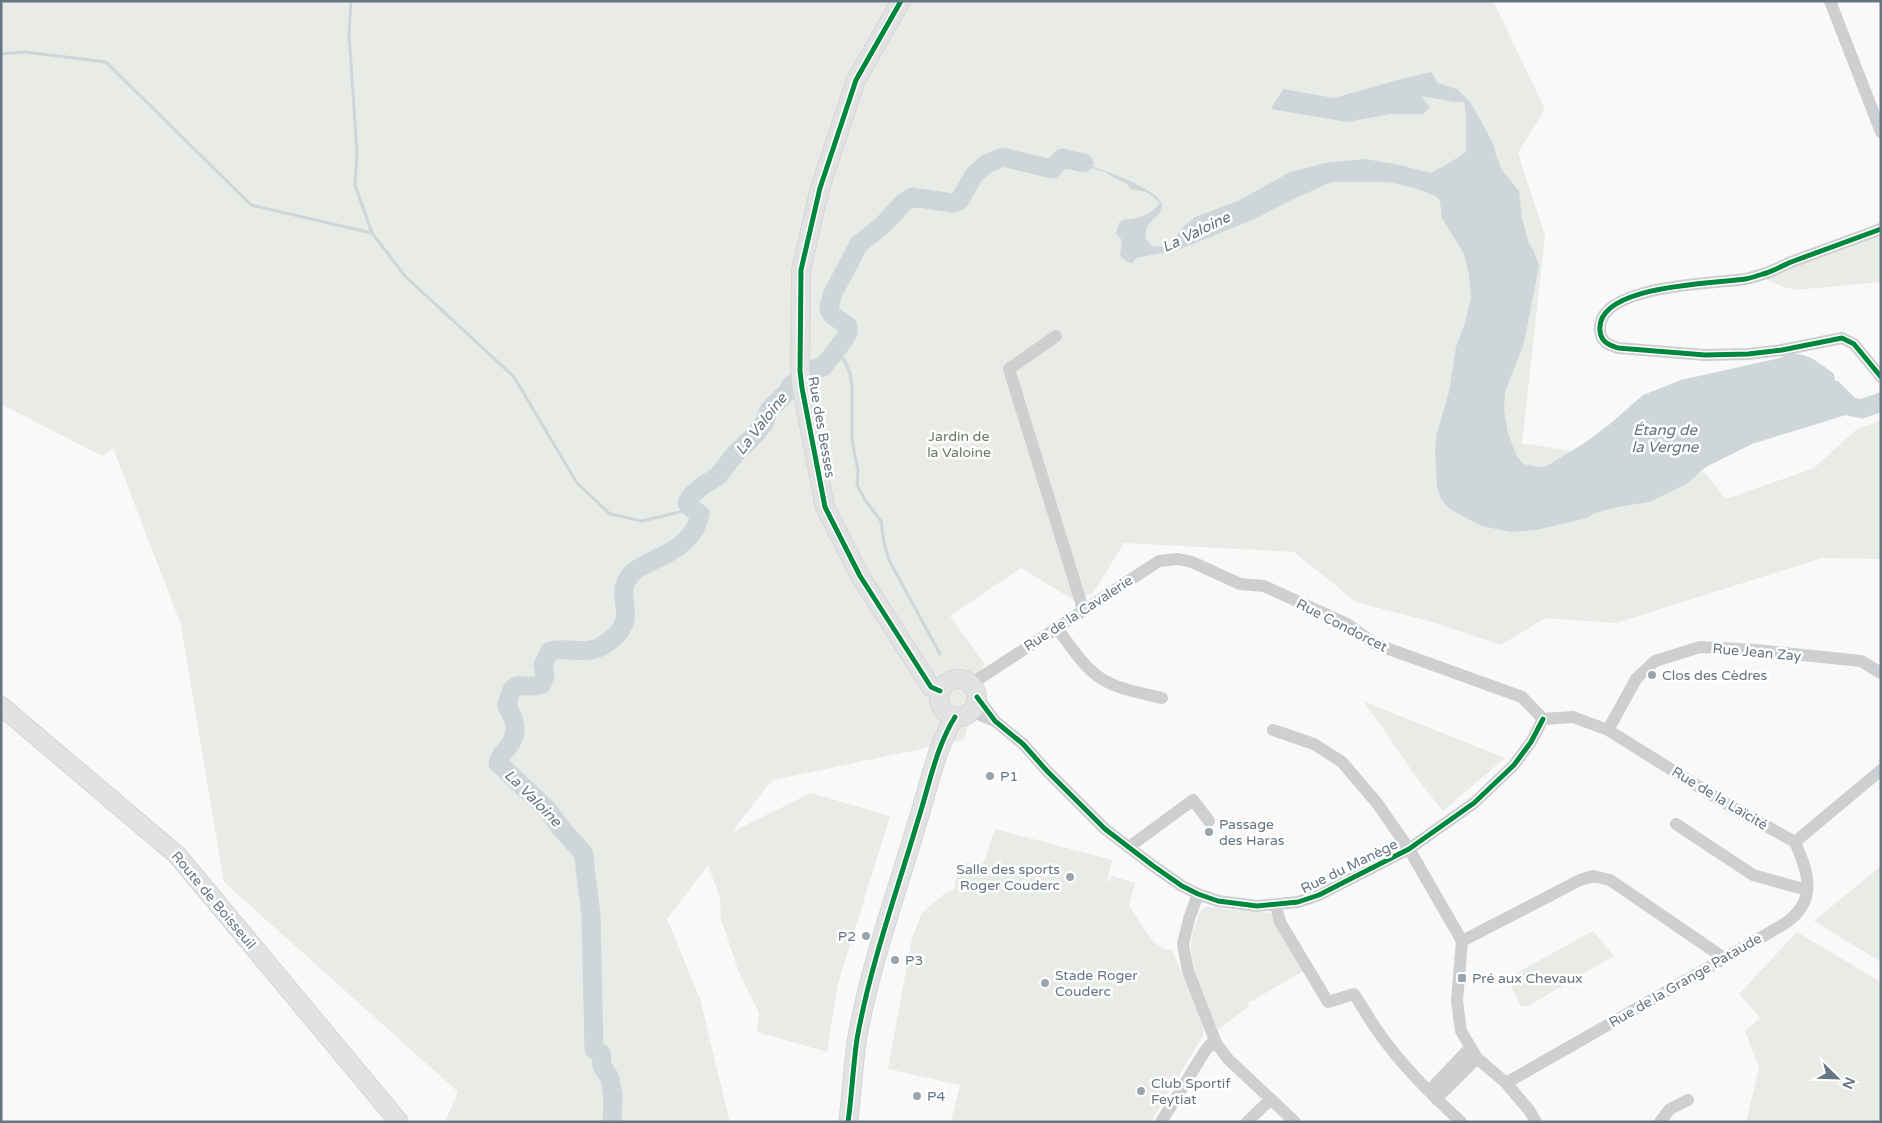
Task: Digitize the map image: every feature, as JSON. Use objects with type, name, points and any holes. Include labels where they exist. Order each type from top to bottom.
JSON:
[{"type":"street","name":"Rue des Besses","points":[[901,1],[856,80],[820,188],[801,270],[800,370],[825,507],[860,576],[918,667],[958,698]]},
{"type":"street","points":[[1830,1],[1881,132]]},
{"type":"street","points":[[1881,229],[1766,273],[1744,279],[1693,284],[1642,293],[1621,302],[1603,318],[1600,328],[1603,340],[1609,345],[1618,348],[1705,355],[1748,354],[1782,350],[1842,338],[1854,344],[1881,377]]},
{"type":"street","points":[[1056,336],[1010,369],[1083,609]]},
{"type":"street","name":"Rue de la Cavalerie","points":[[958,698],[1056,627],[1159,561],[1178,559],[1192,562]]},
{"type":"street","name":"Rue Condorcet","points":[[1192,562],[1240,584],[1264,586],[1346,624],[1376,644],[1522,697],[1543,719]]},
{"type":"street","points":[[1056,627],[1085,664],[1103,680],[1162,698]]},
{"type":"street","name":"Rue Jean Zay","points":[[1608,730],[1636,679],[1655,661],[1700,647],[1755,650],[1861,661],[1881,674]]},
{"type":"street","points":[[848,1122],[857,1040],[864,1005],[892,905],[939,752],[942,721],[958,698]]},
{"type":"street","name":"Rue du Manège","points":[[958,698],[995,721],[1023,744],[1105,829],[1164,874],[1198,894],[1218,901],[1239,905],[1276,906],[1319,896],[1409,849],[1474,803],[1514,765],[1531,742],[1543,719]]},
{"type":"street","name":"Route de Boisseuil","points":[[1,706],[177,854],[399,1122]]},
{"type":"street","name":"Rue de la Laïcité","points":[[1543,719],[1573,717],[1608,730],[1728,805],[1795,842]]},
{"type":"street","points":[[1274,730],[1314,744],[1342,762],[1377,803],[1409,849],[1462,941],[1457,1002],[1460,1031],[1473,1053],[1506,1083],[1529,1110],[1536,1122]]},
{"type":"street","points":[[1795,842],[1881,770]]},
{"type":"street","points":[[1129,847],[1192,800],[1209,820]]},
{"type":"street","points":[[1676,824],[1754,875],[1807,890]]},
{"type":"street","name":"Rue de la Grange Pataude","points":[[1506,1083],[1792,918],[1800,908],[1807,890],[1808,881],[1806,866],[1795,842]]},
{"type":"street","points":[[1462,941],[1580,880],[1593,876],[1610,880],[1724,958]]},
{"type":"street","points":[[1198,894],[1188,919],[1183,944],[1188,971],[1216,1043],[1228,1059],[1295,1122]]},
{"type":"street","points":[[1276,906],[1280,922],[1328,1002],[1354,994],[1382,1038],[1432,1095],[1461,1122]]},
{"type":"street","points":[[1161,1122],[1205,1051],[1211,1044],[1216,1043]]},
{"type":"street","points":[[1432,1095],[1473,1053]]},
{"type":"street","points":[[1247,1122],[1271,1100]]},
{"type":"street","points":[[1660,1122],[1670,1109],[1688,1100]]},
{"type":"green space","name":"Jardin de la Valoine","points":[[1,1],[1493,1],[1545,109],[1518,153],[1545,236],[1522,443],[1705,473],[1726,499],[1814,468],[1856,430],[1881,420],[1881,559],[1822,558],[1616,623],[1545,618],[1501,645],[1432,622],[1356,602],[1294,552],[1124,543],[1093,593],[1074,600],[1021,568],[950,616],[984,663],[964,740],[773,780],[732,832],[811,793],[890,816],[838,984],[827,1052],[757,1032],[759,1013],[739,973],[721,919],[720,898],[708,865],[667,919],[700,999],[730,1122],[445,1122],[458,1092],[224,882],[181,625],[113,448],[102,456],[1,404]]},
{"type":"green space","points":[[1881,224],[1881,282],[1795,290],[1778,285],[1752,272]]},
{"type":"green space","points":[[1365,703],[1505,758],[1443,811],[1419,781]]},
{"type":"green space","name":"Stade Roger Couderc","points":[[995,829],[1112,860],[1107,881],[1110,881],[1112,876],[1135,883],[1129,906],[1151,939],[1163,949],[1172,950],[1200,1017],[1204,1034],[1151,1122],[951,1122],[960,1085],[888,1069],[912,938],[922,913],[944,894],[954,889],[959,864],[984,862]]},
{"type":"green space","points":[[1881,866],[1881,962],[1814,921]]},
{"type":"green space","points":[[1206,907],[1271,913],[1304,971],[1248,1003],[1249,1006],[1218,1030],[1201,989],[1192,956],[1191,941],[1193,932],[1200,911]]},
{"type":"green space","points":[[1593,931],[1614,956],[1528,1006],[1521,1006],[1507,978]]},
{"type":"green space","points":[[1797,932],[1881,982],[1881,1122],[1746,1122],[1759,1067],[1745,1031],[1760,1018],[1739,994]]},
{"type":"water","name":"Étang de la Vergne","points":[[1432,72],[1437,83],[1457,89],[1471,103],[1493,143],[1502,170],[1519,191],[1522,218],[1529,244],[1534,251],[1539,266],[1524,343],[1505,392],[1504,410],[1508,434],[1517,456],[1523,464],[1539,467],[1547,466],[1586,442],[1643,395],[1681,380],[1788,355],[1795,354],[1809,357],[1834,374],[1835,381],[1838,381],[1857,400],[1849,414],[1752,444],[1706,467],[1685,485],[1649,502],[1618,507],[1595,513],[1587,518],[1536,530],[1512,532],[1481,526],[1450,509],[1441,499],[1437,487],[1435,450],[1437,433],[1449,392],[1456,347],[1465,323],[1471,298],[1469,275],[1464,254],[1442,218],[1440,201],[1437,197],[1415,188],[1388,182],[1331,182],[1257,218],[1178,250],[1136,258],[1133,263],[1120,256],[1122,240],[1116,234],[1119,223],[1125,219],[1134,219],[1145,215],[1154,209],[1159,202],[1147,192],[1131,189],[1126,183],[1106,172],[1069,162],[1062,165],[1062,173],[1057,176],[1026,163],[999,163],[981,173],[975,181],[967,200],[961,206],[956,208],[915,201],[906,206],[882,233],[864,245],[858,260],[836,294],[834,309],[838,315],[855,324],[854,338],[851,343],[848,340],[836,353],[825,372],[820,373],[848,333],[848,325],[832,315],[829,309],[832,295],[859,244],[883,225],[903,203],[912,197],[953,203],[958,201],[974,175],[986,164],[1003,157],[1052,169],[1062,158],[1066,158],[1088,165],[1120,177],[1149,191],[1158,198],[1162,208],[1147,227],[1145,238],[1152,246],[1168,247],[1182,228],[1195,217],[1238,201],[1290,172],[1325,163],[1365,159],[1400,165],[1430,173],[1466,152],[1464,102],[1421,96],[1430,108],[1423,114],[1390,114],[1347,122],[1271,109],[1283,89],[1334,98]]},
{"type":"water","points":[[791,385],[793,393],[774,408],[761,437],[727,469],[722,481],[695,497],[694,504],[701,508],[704,518],[699,532],[694,539],[685,549],[661,564],[642,569],[633,579],[629,587],[626,626],[622,634],[607,646],[593,653],[580,655],[560,653],[556,655],[548,663],[549,680],[542,690],[534,692],[518,687],[542,684],[545,676],[543,665],[550,651],[596,649],[612,639],[624,622],[624,590],[630,575],[639,567],[678,547],[690,536],[700,514],[687,503],[691,496],[718,476],[735,454],[754,436],[764,423],[769,410],[788,391]]},
{"type":"water","points":[[1881,395],[1881,412],[1865,417],[1852,415],[1861,401]]},
{"type":"water","points":[[518,687],[512,702],[518,719],[519,730],[514,742],[503,757],[503,763],[548,805],[567,830],[592,854],[594,862],[588,881],[595,910],[596,967],[600,993],[597,1041],[604,1063],[615,1079],[617,1102],[615,1122],[612,1122],[612,1087],[594,1049],[591,916],[584,854],[547,809],[498,763],[515,733],[513,720],[507,706],[512,691]]},
{"type":"waterway","points":[[351,1],[349,34],[357,153],[355,185],[372,233]]},
{"type":"waterway","points":[[1,54],[25,52],[106,62],[251,205],[372,233],[405,276],[514,377],[577,483],[610,514],[642,521],[692,509]]},
{"type":"waterway","name":"La Valoine","points":[[612,1122],[613,1097],[610,1078],[602,1066],[601,1053],[594,1049],[591,916],[584,854],[547,809],[498,763],[515,733],[513,720],[507,706],[509,696],[515,687],[542,684],[545,676],[543,665],[550,651],[596,649],[604,645],[620,631],[625,616],[624,589],[626,582],[639,568],[678,547],[694,530],[700,514],[687,503],[691,496],[718,476],[735,454],[754,436],[764,423],[769,410],[788,391],[791,385],[814,369],[823,367],[843,341],[848,333],[848,326],[832,315],[829,309],[832,295],[859,244],[883,225],[903,203],[912,197],[953,203],[959,201],[974,175],[986,164],[1003,157],[1052,169],[1062,158],[1084,163]]},
{"type":"waterway","points":[[836,353],[844,360],[850,373],[852,388],[852,439],[858,471],[857,485],[865,500],[881,521],[889,560],[940,654]]},
{"type":"waterway","name":"La Valoine","points":[[1828,402],[1862,409],[1881,402]]},
{"type":"cycle path","points":[[901,1],[856,80],[820,188],[801,270],[800,371],[825,507],[860,576],[931,687],[940,691]]},
{"type":"cycle path","points":[[1881,229],[1752,278],[1685,285],[1636,295],[1616,304],[1604,315],[1600,331],[1604,340],[1618,348],[1705,355],[1748,354],[1782,350],[1842,338],[1854,344],[1881,377]]},
{"type":"cycle path","points":[[977,697],[995,721],[1023,744],[1105,829],[1152,865],[1182,886],[1198,894],[1218,901],[1257,906],[1298,902],[1319,895],[1409,849],[1474,803],[1514,765],[1531,742],[1543,719]]},
{"type":"cycle path","points":[[848,1122],[857,1039],[869,984],[934,767],[948,729],[955,717]]},
{"type":"place","name":"Clos des Cèdres","points":[[1652,675]]},
{"type":"place","name":"P1","points":[[990,776]]},
{"type":"place","name":"Passage des Haras","points":[[1209,832]]},
{"type":"place","name":"Salle des sports Roger Couderc","points":[[1070,877]]},
{"type":"place","name":"P2","points":[[866,936]]},
{"type":"place","name":"P3","points":[[895,960]]},
{"type":"place","name":"Pré aux Chevaux","points":[[1462,978]]},
{"type":"place","name":"Stade Roger Couderc","points":[[1045,983]]},
{"type":"place","name":"Club Sportif Feytiat","points":[[1141,1091]]},
{"type":"place","name":"P4","points":[[917,1096]]}]
